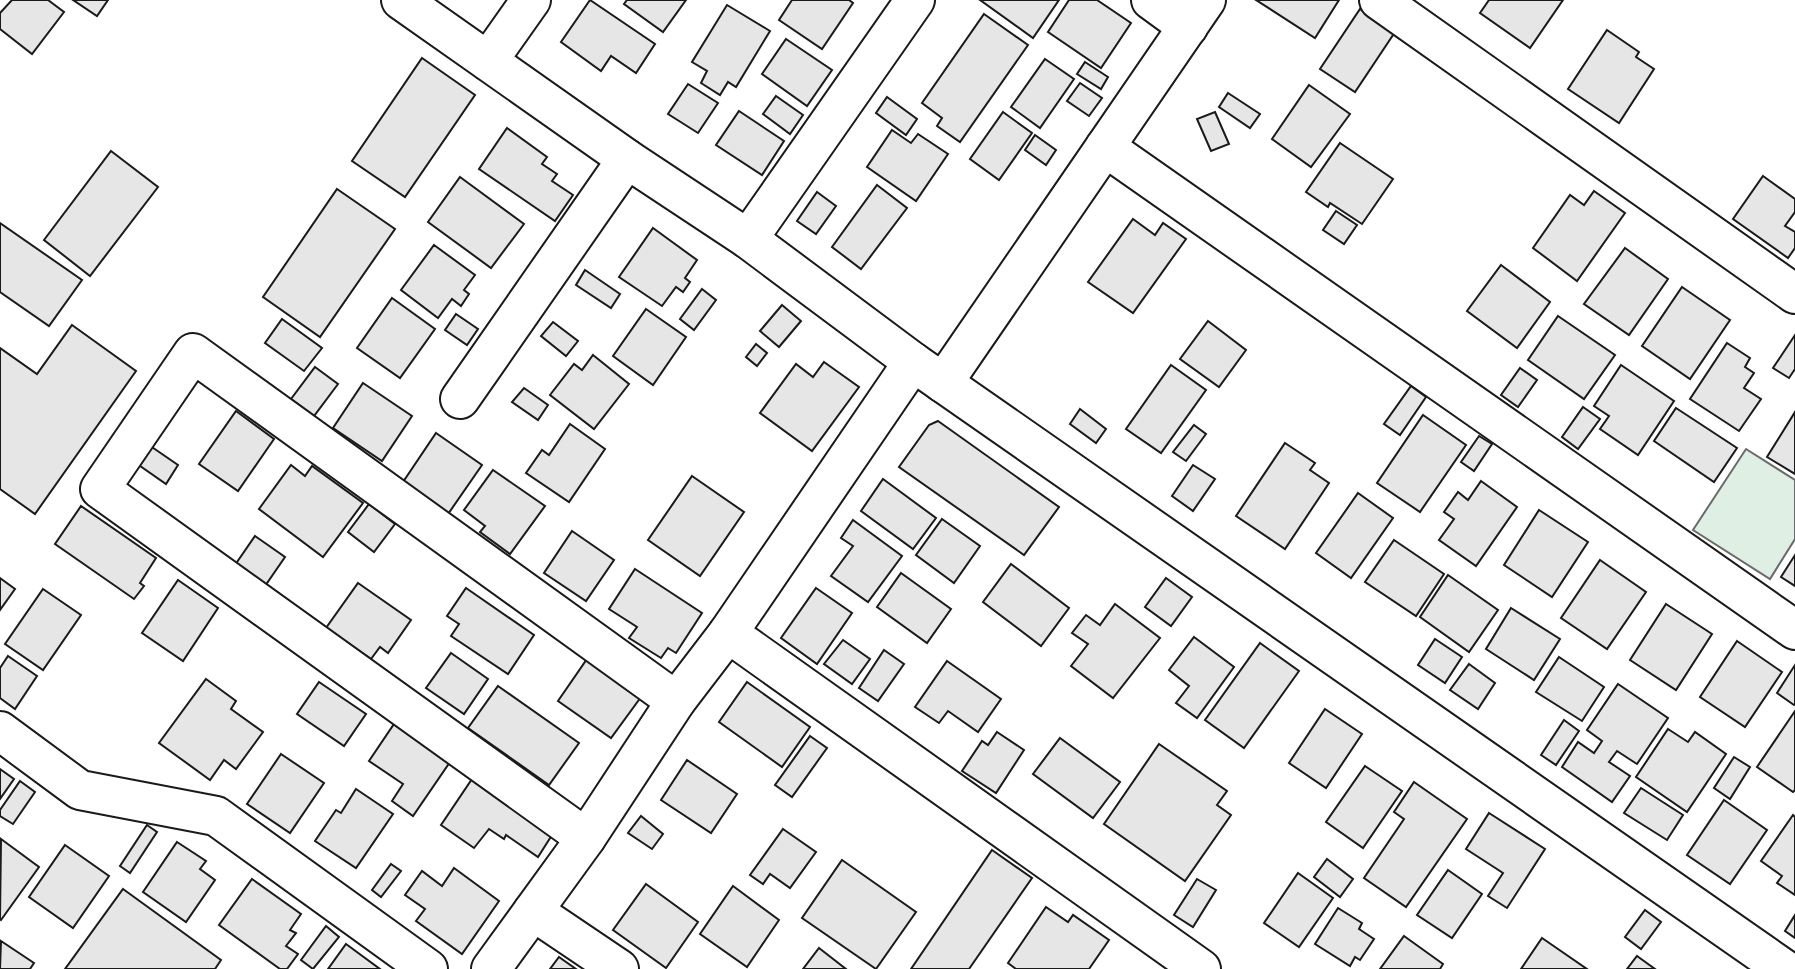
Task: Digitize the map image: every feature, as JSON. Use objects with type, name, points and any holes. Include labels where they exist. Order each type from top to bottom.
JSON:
[{"type":"street","points":[[401,0],[627,159],[748,239],[928,372],[1784,969]]},
{"type":"street","points":[[488,61],[531,0]]},
{"type":"street","points":[[748,239],[915,0]]},
{"type":"street","points":[[491,969],[586,838],[676,701],[928,372],[1105,147],[1197,13],[1151,0]]},
{"type":"street","points":[[1379,0],[1795,294]]},
{"type":"street","points":[[1105,147],[1795,630]]},
{"type":"street","points":[[460,399],[627,159]]},
{"type":"street","points":[[586,838],[100,489],[193,353],[676,701]]},
{"type":"street","points":[[728,633],[1201,969]]},
{"type":"street","points":[[0,731],[79,790],[216,816],[428,969]]},
{"type":"street","points":[[533,911],[619,969]]},
{"type":"green space","points":[[1746,449],[1795,480],[1795,539],[1770,579],[1693,530]]},
{"type":"building","points":[[12,0],[48,0],[64,12],[32,54],[0,29],[0,13]]},
{"type":"building","points":[[73,0],[108,0],[97,16]]},
{"type":"building","points":[[590,0],[655,44],[636,73],[611,56],[601,71],[561,42]]},
{"type":"building","points":[[627,0],[686,0],[663,32],[624,4]]},
{"type":"building","points":[[792,0],[849,0],[853,3],[822,49],[779,20]]},
{"type":"building","points":[[980,0],[1059,0],[1033,38]]},
{"type":"building","points":[[1069,0],[1097,0],[1131,23],[1101,68],[1048,32]]},
{"type":"building","points":[[1256,0],[1339,0],[1315,38]]},
{"type":"building","points":[[1489,0],[1563,0],[1530,48],[1480,13]]},
{"type":"building","points":[[727,5],[770,31],[736,87],[728,82],[720,95],[701,83],[707,71],[692,62]]},
{"type":"building","points":[[1360,9],[1395,32],[1355,92],[1320,69]]},
{"type":"building","points":[[984,14],[1028,45],[960,142],[937,126],[942,118],[922,103]]},
{"type":"building","points":[[1607,30],[1639,52],[1636,57],[1654,69],[1619,123],[1568,89]]},
{"type":"building","points":[[786,39],[832,70],[807,106],[762,74]]},
{"type":"building","points":[[422,58],[475,95],[405,197],[352,161]]},
{"type":"building","points":[[1045,59],[1074,79],[1040,128],[1011,107]]},
{"type":"building","points":[[1085,62],[1108,77],[1101,89],[1077,74]]},
{"type":"building","points":[[1080,83],[1102,98],[1089,116],[1067,101]]},
{"type":"building","points":[[688,84],[718,103],[698,133],[668,114]]},
{"type":"building","points":[[1309,85],[1350,114],[1311,167],[1272,139]]},
{"type":"building","points":[[1228,93],[1260,114],[1250,128],[1219,107]]},
{"type":"building","points":[[776,96],[803,115],[790,134],[763,114]]},
{"type":"building","points":[[887,97],[917,119],[906,135],[876,113]]},
{"type":"building","points":[[739,111],[784,141],[762,175],[716,145]]},
{"type":"building","points":[[1003,112],[1032,133],[999,180],[970,159]]},
{"type":"building","points":[[1215,112],[1229,144],[1211,151],[1197,119]]},
{"type":"building","points":[[507,128],[547,157],[542,164],[557,174],[552,181],[573,195],[555,221],[479,169]]},
{"type":"building","points":[[892,130],[911,143],[918,134],[948,154],[916,201],[867,167]]},
{"type":"building","points":[[1035,135],[1056,150],[1046,165],[1025,150]]},
{"type":"building","points":[[1340,143],[1393,179],[1362,224],[1330,203],[1328,207],[1306,192]]},
{"type":"building","points":[[111,151],[158,187],[90,276],[44,240]]},
{"type":"building","points":[[1763,176],[1795,199],[1795,212],[1785,226],[1795,232],[1795,248],[1788,258],[1733,219]]},
{"type":"building","points":[[460,177],[524,224],[491,268],[428,222]]},
{"type":"building","points":[[877,185],[907,208],[861,269],[832,247]]},
{"type":"building","points":[[337,189],[395,229],[320,337],[263,297]]},
{"type":"building","points":[[1594,191],[1625,213],[1577,281],[1533,248],[1570,195],[1584,205]]},
{"type":"building","points":[[817,192],[836,206],[816,234],[797,221]]},
{"type":"building","points":[[1336,211],[1357,225],[1344,244],[1323,230]]},
{"type":"building","points":[[1133,219],[1155,235],[1163,223],[1186,239],[1133,313],[1088,282]]},
{"type":"building","points":[[0,223],[82,280],[49,326],[0,292]]},
{"type":"building","points":[[653,228],[697,260],[685,278],[690,282],[683,292],[676,287],[662,306],[619,277]]},
{"type":"building","points":[[434,245],[475,275],[464,290],[469,294],[461,306],[452,299],[438,318],[401,290]]},
{"type":"building","points":[[1625,248],[1668,279],[1629,335],[1584,304]]},
{"type":"building","points":[[1501,265],[1550,302],[1517,348],[1467,311]]},
{"type":"building","points":[[585,270],[620,294],[611,308],[576,285]]},
{"type":"building","points":[[1682,287],[1730,320],[1690,379],[1642,346]]},
{"type":"building","points":[[702,289],[716,300],[694,330],[680,319]]},
{"type":"building","points":[[392,298],[435,329],[400,378],[357,348]]},
{"type":"building","points":[[782,305],[801,321],[779,347],[760,331]]},
{"type":"building","points":[[646,309],[686,337],[653,385],[613,356]]},
{"type":"building","points":[[456,314],[478,329],[467,345],[445,330]]},
{"type":"building","points":[[1558,316],[1615,355],[1584,399],[1528,360]]},
{"type":"building","points":[[282,319],[322,348],[304,371],[265,343]]},
{"type":"building","points":[[1208,321],[1246,350],[1219,387],[1180,359]]},
{"type":"building","points":[[553,322],[578,341],[566,356],[541,336]]},
{"type":"building","points":[[72,325],[136,371],[35,514],[0,489],[0,348],[37,374]]},
{"type":"building","points":[[1795,335],[1795,369],[1789,378],[1773,368]]},
{"type":"building","points":[[1727,343],[1750,358],[1745,367],[1754,373],[1744,388],[1761,399],[1739,431],[1690,399]]},
{"type":"building","points":[[756,344],[767,353],[757,366],[746,357]]},
{"type":"building","points":[[593,355],[629,384],[594,429],[550,395],[574,364],[582,370]]},
{"type":"building","points":[[824,362],[859,387],[812,451],[760,413],[796,364],[813,377]]},
{"type":"building","points":[[1171,365],[1206,390],[1161,453],[1126,429]]},
{"type":"building","points":[[1621,365],[1674,401],[1638,455],[1600,429],[1609,416],[1594,406]]},
{"type":"building","points":[[315,367],[338,384],[314,416],[291,399]]},
{"type":"building","points":[[1520,368],[1537,380],[1518,407],[1501,395]]},
{"type":"building","points":[[363,383],[412,416],[382,461],[333,428]]},
{"type":"building","points":[[1411,386],[1426,397],[1400,435],[1384,424]]},
{"type":"building","points":[[524,388],[548,405],[538,420],[512,402]]},
{"type":"building","points":[[1583,407],[1600,419],[1578,449],[1562,437]]},
{"type":"building","points":[[1676,408],[1737,448],[1714,482],[1654,441]]},
{"type":"building","points":[[1080,409],[1106,429],[1096,443],[1070,424]]},
{"type":"building","points":[[236,411],[274,439],[238,491],[199,464]]},
{"type":"building","points":[[1795,412],[1795,474],[1767,457]]},
{"type":"building","points":[[1423,415],[1466,445],[1420,512],[1377,483]]},
{"type":"building","points":[[938,421],[1059,507],[1024,555],[899,467],[929,425]]},
{"type":"building","points":[[570,424],[605,449],[569,502],[526,473],[542,450],[549,455]]},
{"type":"building","points":[[1194,425],[1206,434],[1186,461],[1173,452]]},
{"type":"building","points":[[436,433],[482,465],[446,517],[401,485]]},
{"type":"building","points":[[1479,436],[1492,444],[1474,471],[1461,462]]},
{"type":"building","points":[[146,443],[178,465],[166,484],[133,461]]},
{"type":"building","points":[[1285,443],[1315,463],[1310,470],[1329,483],[1285,549],[1236,516]]},
{"type":"building","points":[[291,465],[305,476],[312,466],[363,503],[323,557],[259,509]]},
{"type":"building","points":[[1193,465],[1215,479],[1193,511],[1172,496]]},
{"type":"building","points":[[493,470],[545,506],[510,554],[480,532],[485,526],[464,510]]},
{"type":"building","points":[[692,476],[744,512],[700,576],[648,540]]},
{"type":"building","points":[[883,479],[936,518],[913,549],[861,511]]},
{"type":"building","points":[[1481,481],[1517,507],[1476,566],[1439,540],[1454,519],[1444,512],[1458,492],[1468,500]]},
{"type":"building","points":[[1358,493],[1393,518],[1351,578],[1316,553]]},
{"type":"building","points":[[369,504],[395,524],[374,552],[348,532]]},
{"type":"building","points":[[81,506],[156,558],[140,583],[144,586],[134,599],[55,544]]},
{"type":"building","points":[[1539,510],[1588,542],[1552,597],[1504,565]]},
{"type":"building","points":[[942,519],[980,546],[954,583],[916,555]]},
{"type":"building","points":[[853,520],[902,556],[868,602],[831,576],[853,546],[841,538]]},
{"type":"building","points":[[572,531],[614,560],[586,601],[544,573]]},
{"type":"building","points":[[255,536],[285,557],[265,586],[235,565]]},
{"type":"building","points":[[1394,540],[1444,574],[1416,616],[1365,582]]},
{"type":"building","points":[[1795,555],[1795,586],[1781,577]]},
{"type":"building","points":[[1600,560],[1646,592],[1607,649],[1561,618]]},
{"type":"building","points":[[1011,564],[1069,608],[1041,646],[983,602]]},
{"type":"building","points":[[635,569],[702,613],[676,653],[668,648],[661,658],[629,638],[637,627],[609,609]]},
{"type":"building","points":[[901,573],[951,609],[927,643],[877,607]]},
{"type":"building","points":[[1448,575],[1498,610],[1469,652],[1420,617]]},
{"type":"building","points":[[0,578],[15,589],[0,610]]},
{"type":"building","points":[[1166,578],[1192,597],[1171,626],[1145,607]]},
{"type":"building","points":[[178,580],[218,608],[183,661],[142,633]]},
{"type":"building","points":[[358,583],[411,620],[388,653],[380,647],[371,659],[326,628]]},
{"type":"building","points":[[466,588],[534,635],[508,674],[451,636],[459,624],[447,616]]},
{"type":"building","points":[[816,588],[852,613],[817,664],[781,638]]},
{"type":"building","points":[[43,589],[81,615],[43,670],[5,644]]},
{"type":"building","points":[[1115,604],[1160,638],[1113,698],[1071,666],[1088,644],[1072,633],[1086,615],[1100,625]]},
{"type":"building","points":[[1666,604],[1712,634],[1676,690],[1630,660]]},
{"type":"building","points":[[1511,608],[1560,639],[1534,680],[1486,649]]},
{"type":"building","points":[[1194,637],[1234,667],[1197,718],[1176,703],[1189,686],[1169,670]]},
{"type":"building","points":[[1435,639],[1462,657],[1445,683],[1418,665]]},
{"type":"building","points":[[843,640],[870,659],[852,684],[824,664]]},
{"type":"building","points":[[1737,641],[1782,672],[1745,727],[1700,697]]},
{"type":"building","points":[[1260,643],[1299,671],[1244,748],[1205,720]]},
{"type":"building","points":[[884,650],[904,664],[878,701],[859,688]]},
{"type":"building","points":[[451,653],[488,679],[464,714],[426,688]]},
{"type":"building","points":[[8,656],[37,676],[15,709],[0,698],[0,668]]},
{"type":"building","points":[[1559,657],[1604,687],[1582,721],[1536,692]]},
{"type":"building","points":[[587,659],[641,697],[611,738],[558,701]]},
{"type":"building","points":[[947,661],[1001,699],[978,732],[948,711],[939,723],[915,707]]},
{"type":"building","points":[[1469,664],[1495,683],[1478,709],[1450,690]]},
{"type":"building","points":[[1795,665],[1795,704],[1794,705],[1777,693]]},
{"type":"building","points":[[206,679],[236,701],[231,709],[263,732],[236,769],[224,760],[210,780],[159,743]]},
{"type":"building","points":[[319,682],[366,714],[344,746],[297,714]]},
{"type":"building","points":[[747,682],[810,727],[782,767],[719,722]]},
{"type":"building","points":[[1618,684],[1668,718],[1637,764],[1617,751],[1609,762],[1630,776],[1612,802],[1562,767],[1578,742],[1594,753],[1602,741],[1587,730]]},
{"type":"building","points":[[498,686],[579,743],[549,785],[468,728]]},
{"type":"building","points":[[1325,709],[1362,734],[1326,788],[1289,763]]},
{"type":"building","points":[[1795,711],[1795,790],[1793,792],[1757,767]]},
{"type":"building","points":[[1564,720],[1579,731],[1556,765],[1541,755]]},
{"type":"building","points":[[394,724],[450,762],[413,816],[392,801],[403,784],[369,761]]},
{"type":"building","points":[[1668,729],[1688,742],[1695,732],[1726,754],[1687,812],[1636,777]]},
{"type":"building","points":[[997,732],[1024,750],[996,793],[962,771],[982,741],[988,745]]},
{"type":"building","points":[[810,736],[827,748],[792,797],[775,785]]},
{"type":"building","points":[[1060,738],[1120,782],[1093,818],[1033,774]]},
{"type":"building","points":[[1159,744],[1227,791],[1217,805],[1231,815],[1185,881],[1104,824]]},
{"type":"building","points":[[281,754],[324,783],[290,833],[247,804]]},
{"type":"building","points":[[1734,757],[1750,767],[1730,799],[1714,788]]},
{"type":"building","points":[[687,760],[737,794],[711,833],[661,800]]},
{"type":"building","points":[[1365,766],[1402,791],[1363,848],[1326,822]]},
{"type":"building","points":[[0,769],[14,779],[0,799]]},
{"type":"building","points":[[472,779],[552,835],[538,857],[506,835],[504,839],[489,829],[474,848],[441,825]]},
{"type":"building","points":[[20,781],[35,792],[13,824],[0,816],[0,810]]},
{"type":"building","points":[[1414,782],[1467,819],[1406,907],[1364,878],[1404,819],[1394,812]]},
{"type":"building","points":[[1641,788],[1683,815],[1667,840],[1624,813]]},
{"type":"building","points":[[356,789],[393,814],[356,868],[315,841],[336,810],[341,813]]},
{"type":"building","points":[[1724,800],[1767,830],[1730,884],[1687,855]]},
{"type":"building","points":[[1489,813],[1545,849],[1507,908],[1488,896],[1503,873],[1466,849]]},
{"type":"building","points":[[1793,815],[1795,895],[1777,883],[1782,876],[1761,861]]},
{"type":"building","points":[[641,816],[663,834],[652,849],[628,833]]},
{"type":"building","points":[[147,825],[157,832],[130,873],[120,866]]},
{"type":"building","points":[[783,829],[816,852],[790,888],[770,874],[763,884],[750,875]]},
{"type":"building","points":[[1,839],[39,867],[1,920],[0,919]]},
{"type":"building","points":[[177,842],[206,861],[200,869],[215,880],[186,922],[143,892]]},
{"type":"building","points":[[65,845],[109,876],[73,928],[29,897]]},
{"type":"building","points":[[992,850],[1032,878],[969,969],[911,969]]},
{"type":"building","points":[[1327,859],[1353,879],[1340,897],[1314,877]]},
{"type":"building","points":[[842,860],[916,912],[876,969],[802,918]]},
{"type":"building","points":[[391,864],[401,871],[381,897],[372,890]]},
{"type":"building","points":[[454,868],[499,901],[462,954],[416,921],[425,909],[405,895],[422,871],[442,886]]},
{"type":"building","points":[[1448,870],[1482,894],[1452,938],[1417,915]]},
{"type":"building","points":[[1298,873],[1333,898],[1299,947],[1264,923]]},
{"type":"building","points":[[252,879],[301,914],[290,930],[296,933],[286,946],[298,954],[287,969],[280,969],[219,925]]},
{"type":"building","points":[[1197,879],[1216,890],[1193,927],[1174,915]]},
{"type":"building","points":[[646,884],[698,922],[666,968],[613,930]]},
{"type":"building","points":[[733,886],[779,920],[747,967],[700,934]]},
{"type":"building","points":[[123,889],[221,960],[215,969],[65,969]]},
{"type":"building","points":[[1046,907],[1068,922],[1073,915],[1109,940],[1089,969],[1016,969],[1008,963]]},
{"type":"building","points":[[1338,908],[1362,923],[1359,929],[1374,939],[1360,960],[1355,957],[1350,966],[1315,944]]},
{"type":"building","points":[[1645,910],[1661,922],[1641,949],[1625,937]]},
{"type":"building","points":[[1795,915],[1795,938],[1785,931]]},
{"type":"building","points":[[326,926],[339,937],[313,969],[301,960]]},
{"type":"building","points":[[1404,936],[1443,964],[1440,969],[1380,969]]},
{"type":"building","points":[[1542,938],[1587,969],[1521,969]]},
{"type":"building","points":[[1,941],[34,963],[30,969],[0,969]]},
{"type":"building","points":[[346,944],[380,969],[328,969]]},
{"type":"building","points":[[819,948],[846,969],[803,969]]},
{"type":"building","points":[[1637,956],[1655,969],[1627,969]]},
{"type":"building","points":[[559,957],[576,969],[550,969]]}]
